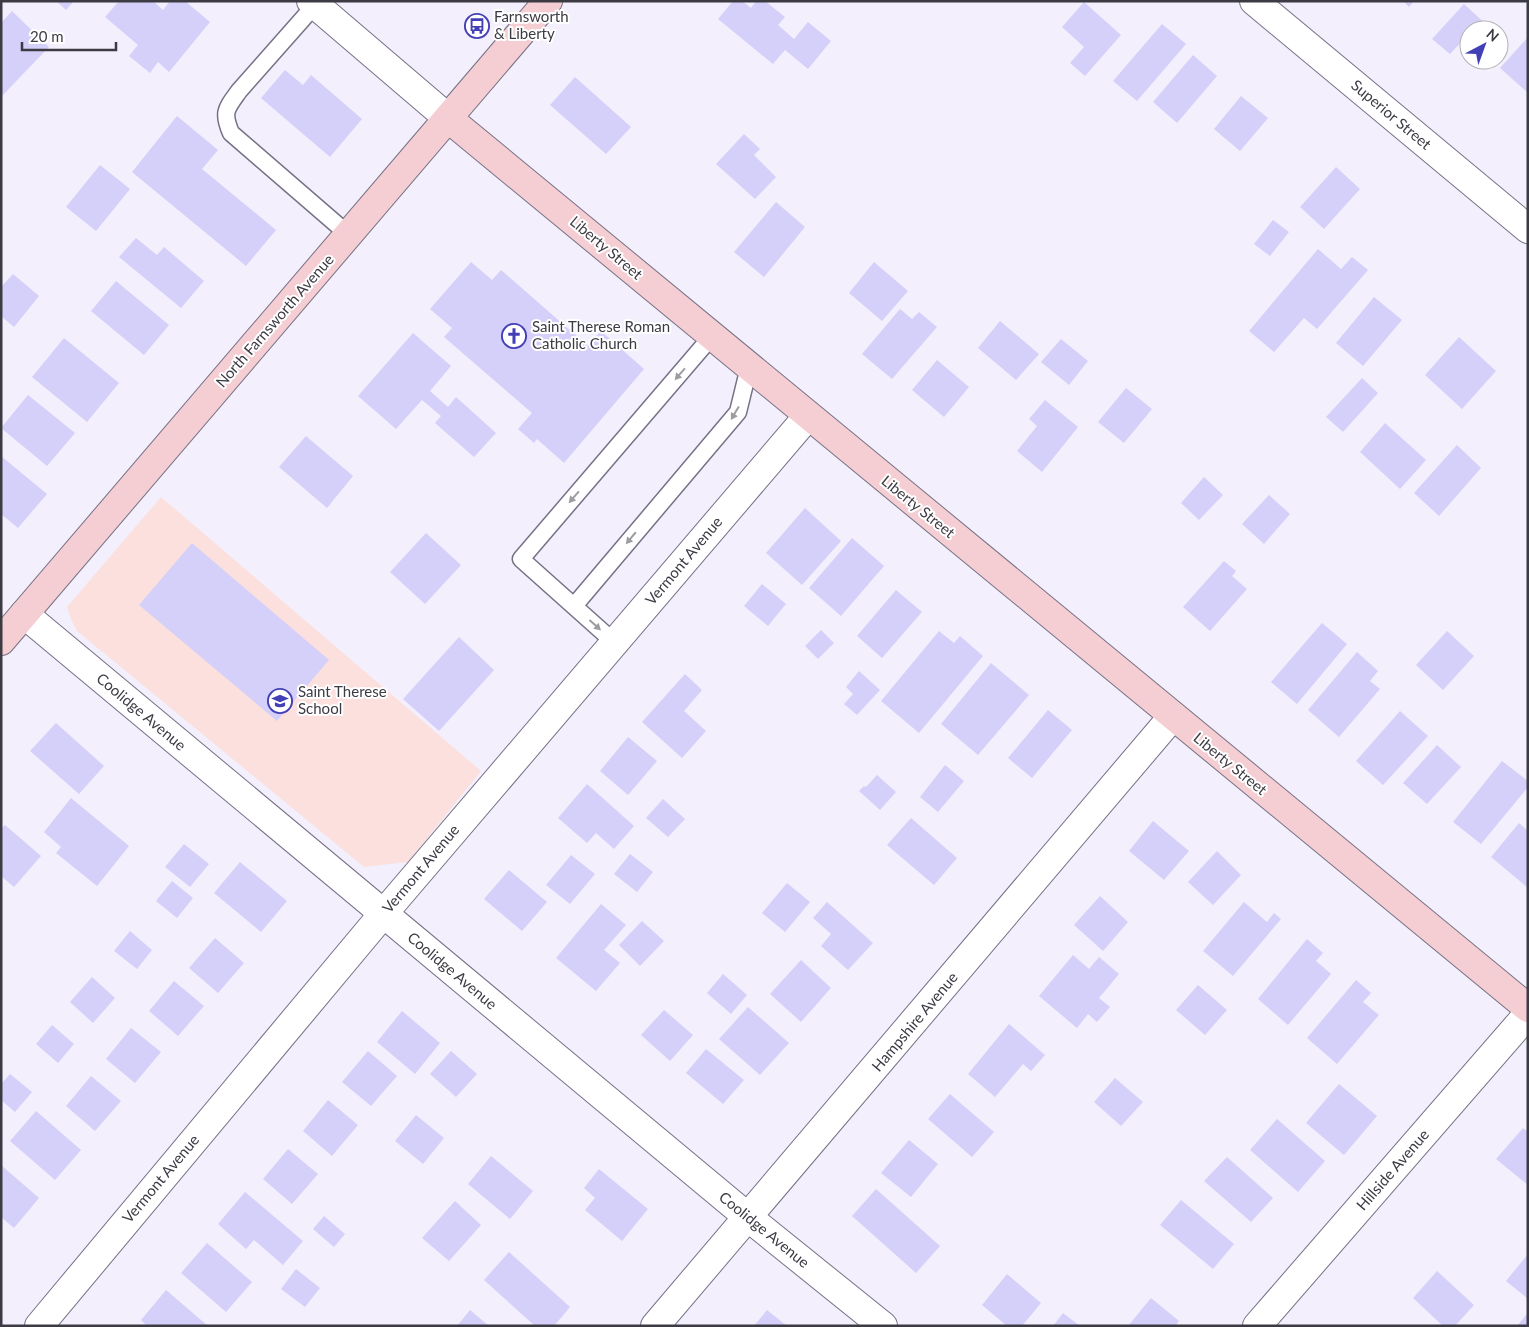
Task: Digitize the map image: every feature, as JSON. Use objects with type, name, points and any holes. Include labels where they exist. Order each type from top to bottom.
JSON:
[{"type":"street","name":"North Farnsworth Avenue","points":[[1,641],[548,1]]},
{"type":"street","name":"Superior Street","points":[[1254,1],[1528,229]]},
{"type":"street","name":"Liberty Street","points":[[313,3],[449,119],[808,416],[1528,1008]]},
{"type":"street","name":"Vermont Avenue","points":[[39,1326],[383,914],[808,416]]},
{"type":"street","name":"Coolidge Avenue","points":[[24,614],[749,1218],[883,1326]]},
{"type":"street","name":"Hampshire Avenue","points":[[656,1326],[1173,716]]},
{"type":"street","name":"Hillside Avenue","points":[[1258,1326],[1528,1014]]},
{"type":"lane","points":[[313,3],[228,105],[225,118],[231,133],[349,235]]},
{"type":"lane","points":[[614,642],[521,559],[712,336]]},
{"type":"lane","points":[[574,606],[738,412],[749,367]]},
{"type":"shaded area","name":"Saint Therese School","points":[[161,497],[481,771],[408,862],[364,867],[77,631],[67,607]]},
{"type":"building","points":[[56,1],[74,1],[66,10]]},
{"type":"building","points":[[119,1],[153,1],[163,10],[170,1],[185,1],[210,22],[169,72],[158,62],[150,73],[129,56],[138,45],[105,17]]},
{"type":"building","points":[[733,1],[742,1],[751,8],[756,1],[765,1],[785,17],[778,25],[794,39],[808,22],[831,41],[808,69],[785,50],[773,64],[718,19]]},
{"type":"building","points":[[1403,1],[1414,1],[1409,7]]},
{"type":"building","points":[[1084,2],[1121,35],[1085,76],[1070,63],[1084,47],[1062,27]]},
{"type":"building","points":[[1464,4],[1481,20],[1459,20],[1459,44],[1450,54],[1432,39]]},
{"type":"building","points":[[12,11],[49,47],[1,97],[1,23]]},
{"type":"building","points":[[1162,24],[1186,44],[1137,101],[1113,81]]},
{"type":"building","points":[[1528,37],[1528,93],[1502,70],[1509,70],[1509,58]]},
{"type":"building","points":[[1193,55],[1217,76],[1177,123],[1153,102]]},
{"type":"building","points":[[285,70],[303,85],[311,75],[362,119],[330,157],[261,98]]},
{"type":"building","points":[[575,77],[631,127],[606,154],[550,105]]},
{"type":"building","points":[[1241,96],[1268,118],[1240,151],[1214,129]]},
{"type":"building","points":[[177,116],[218,150],[202,169],[276,230],[246,266],[132,172]]},
{"type":"building","points":[[744,134],[760,149],[754,155],[776,177],[755,199],[716,164]]},
{"type":"building","points":[[100,165],[130,189],[96,231],[66,207]]},
{"type":"building","points":[[1336,167],[1360,189],[1324,229],[1300,207]]},
{"type":"building","points":[[776,202],[805,227],[764,277],[734,252]]},
{"type":"building","points":[[1273,220],[1289,232],[1270,256],[1254,244]]},
{"type":"building","points":[[136,238],[157,255],[164,247],[204,281],[181,308],[119,257]]},
{"type":"building","points":[[1318,249],[1341,269],[1352,257],[1368,270],[1317,329],[1304,318],[1274,352],[1249,331]]},
{"type":"building","points":[[471,262],[492,280],[501,270],[588,346],[601,331],[644,369],[564,463],[537,439],[534,443],[518,429],[532,413],[444,337],[452,328],[430,309]]},
{"type":"building","points":[[874,262],[908,291],[882,321],[849,293]]},
{"type":"building","points":[[13,274],[39,296],[14,327],[1,316],[1,287]]},
{"type":"building","points":[[116,281],[169,325],[144,355],[91,311]]},
{"type":"building","points":[[1374,297],[1402,320],[1363,366],[1336,343]]},
{"type":"building","points":[[900,309],[912,319],[919,312],[937,327],[892,379],[862,354]]},
{"type":"building","points":[[1000,321],[1039,354],[1016,380],[978,348]]},
{"type":"building","points":[[413,333],[451,366],[430,391],[448,407],[456,397],[496,433],[474,457],[435,423],[441,416],[422,400],[396,429],[358,396]]},
{"type":"building","points":[[1459,337],[1496,371],[1462,409],[1425,375]]},
{"type":"building","points":[[64,338],[119,383],[87,422],[32,377]]},
{"type":"building","points":[[1061,339],[1088,361],[1069,385],[1041,362]]},
{"type":"building","points":[[937,360],[969,387],[944,417],[912,390]]},
{"type":"building","points":[[1362,378],[1378,393],[1343,432],[1326,417]]},
{"type":"building","points":[[1126,388],[1152,409],[1124,443],[1098,422]]},
{"type":"building","points":[[28,395],[75,433],[47,466],[1,428]]},
{"type":"building","points":[[1045,400],[1078,427],[1042,472],[1017,451],[1037,426],[1029,419]]},
{"type":"building","points":[[1385,423],[1426,460],[1400,489],[1360,452]]},
{"type":"building","points":[[306,436],[353,476],[327,508],[279,467]]},
{"type":"building","points":[[1457,445],[1481,468],[1439,516],[1414,493]]},
{"type":"building","points":[[1,456],[47,494],[18,528],[1,514]]},
{"type":"building","points":[[1204,477],[1223,495],[1199,520],[1181,503]]},
{"type":"building","points":[[1269,495],[1290,514],[1264,544],[1242,524]]},
{"type":"building","points":[[805,508],[841,541],[802,585],[766,553]]},
{"type":"building","points":[[426,533],[461,565],[425,604],[390,572]]},
{"type":"building","points":[[852,538],[884,566],[841,616],[809,588]]},
{"type":"building","points":[[192,543],[329,660],[277,721],[139,605]]},
{"type":"building","points":[[1224,561],[1236,571],[1232,576],[1247,589],[1210,631],[1183,607]]},
{"type":"building","points":[[762,584],[786,604],[768,626],[744,606]]},
{"type":"building","points":[[896,590],[922,612],[882,658],[857,636]]},
{"type":"building","points":[[1322,623],[1347,644],[1297,704],[1271,682]]},
{"type":"building","points":[[821,630],[834,643],[818,659],[805,646]]},
{"type":"building","points":[[939,631],[954,643],[960,636],[983,656],[919,733],[881,701]]},
{"type":"building","points":[[1447,631],[1474,656],[1443,690],[1416,665]]},
{"type":"building","points":[[459,637],[494,670],[439,731],[403,699]]},
{"type":"building","points":[[1357,652],[1378,671],[1370,681],[1380,689],[1339,737],[1308,710]]},
{"type":"building","points":[[991,663],[1029,695],[978,755],[941,724]]},
{"type":"building","points":[[859,671],[880,690],[857,715],[844,704],[853,694],[846,687]]},
{"type":"building","points":[[685,674],[702,690],[684,711],[706,731],[682,758],[642,722]]},
{"type":"building","points":[[1048,710],[1072,730],[1032,778],[1008,758]]},
{"type":"building","points":[[1400,711],[1428,736],[1383,785],[1356,761]]},
{"type":"building","points":[[56,723],[104,766],[79,794],[30,751]]},
{"type":"building","points":[[628,737],[657,761],[628,795],[600,771]]},
{"type":"building","points":[[1437,745],[1461,767],[1427,804],[1403,783]]},
{"type":"building","points":[[1502,761],[1528,781],[1528,787],[1481,844],[1453,822]]},
{"type":"building","points":[[945,765],[964,781],[938,812],[920,797]]},
{"type":"building","points":[[877,775],[896,792],[880,810],[859,791],[864,786],[866,787]]},
{"type":"building","points":[[587,784],[634,826],[614,849],[596,833],[587,843],[558,818]]},
{"type":"building","points":[[71,798],[129,846],[97,886],[56,853],[61,847],[44,832]]},
{"type":"building","points":[[663,799],[685,819],[668,837],[646,818]]},
{"type":"building","points":[[911,818],[957,858],[934,885],[887,845]]},
{"type":"building","points":[[1153,821],[1189,851],[1164,880],[1129,851]]},
{"type":"building","points":[[1519,823],[1528,831],[1528,888],[1491,857]]},
{"type":"building","points":[[5,825],[41,856],[14,887],[1,876],[1,829]]},
{"type":"building","points":[[184,844],[209,864],[190,887],[165,867]]},
{"type":"building","points":[[1217,851],[1241,875],[1213,905],[1188,882]]},
{"type":"building","points":[[630,854],[653,872],[637,892],[614,874]]},
{"type":"building","points":[[571,855],[595,874],[570,904],[546,885]]},
{"type":"building","points":[[240,862],[287,901],[261,932],[214,893]]},
{"type":"building","points":[[509,870],[547,902],[522,931],[484,899]]},
{"type":"building","points":[[172,881],[193,898],[177,918],[156,901]]},
{"type":"building","points":[[787,883],[810,902],[785,932],[762,913]]},
{"type":"building","points":[[1100,896],[1128,922],[1103,951],[1074,925]]},
{"type":"building","points":[[827,902],[873,943],[848,970],[821,946],[831,934],[813,918]]},
{"type":"building","points":[[1244,902],[1267,922],[1274,913],[1281,919],[1233,976],[1203,951]]},
{"type":"building","points":[[601,904],[626,925],[604,950],[620,963],[596,991],[556,958]]},
{"type":"building","points":[[642,921],[664,941],[640,966],[619,945]]},
{"type":"building","points":[[130,931],[152,950],[137,969],[114,951]]},
{"type":"building","points":[[215,938],[244,963],[218,993],[189,968]]},
{"type":"building","points":[[1307,939],[1323,953],[1316,961],[1331,974],[1288,1025],[1258,999]]},
{"type":"building","points":[[1073,955],[1089,969],[1099,957],[1119,974],[1099,998],[1110,1007],[1097,1022],[1088,1014],[1077,1028],[1039,996]]},
{"type":"building","points":[[801,960],[831,988],[801,1022],[770,994]]},
{"type":"building","points":[[723,974],[747,995],[731,1014],[707,993]]},
{"type":"building","points":[[92,977],[115,998],[93,1023],[70,1002]]},
{"type":"building","points":[[1356,980],[1371,993],[1363,1002],[1379,1015],[1337,1064],[1307,1038]]},
{"type":"building","points":[[174,981],[204,1006],[178,1036],[149,1011]]},
{"type":"building","points":[[1198,985],[1227,1010],[1205,1035],[1176,1010]]},
{"type":"building","points":[[748,1007],[789,1043],[760,1075],[719,1039]]},
{"type":"building","points":[[664,1010],[693,1035],[670,1061],[641,1035]]},
{"type":"building","points":[[402,1011],[440,1043],[415,1074],[377,1042]]},
{"type":"building","points":[[1009,1024],[1045,1055],[1031,1071],[1023,1064],[995,1097],[968,1074]]},
{"type":"building","points":[[52,1025],[74,1044],[58,1063],[36,1044]]},
{"type":"building","points":[[131,1028],[161,1052],[135,1083],[106,1059]]},
{"type":"building","points":[[706,1049],[744,1080],[723,1104],[686,1073]]},
{"type":"building","points":[[368,1051],[397,1076],[371,1106],[342,1082]]},
{"type":"building","points":[[451,1051],[477,1074],[456,1097],[430,1074]]},
{"type":"building","points":[[10,1074],[32,1092],[15,1112],[1,1100],[1,1084]]},
{"type":"building","points":[[91,1076],[121,1101],[95,1131],[66,1106]]},
{"type":"building","points":[[1115,1078],[1143,1102],[1121,1126],[1094,1102]]},
{"type":"building","points":[[1339,1084],[1377,1116],[1344,1155],[1306,1123]]},
{"type":"building","points":[[950,1094],[994,1132],[972,1157],[928,1119]]},
{"type":"building","points":[[328,1100],[358,1125],[332,1156],[303,1131]]},
{"type":"building","points":[[36,1111],[81,1150],[55,1180],[10,1141]]},
{"type":"building","points":[[416,1115],[444,1138],[423,1164],[395,1141]]},
{"type":"building","points":[[1277,1119],[1325,1161],[1298,1192],[1250,1150]]},
{"type":"building","points":[[1523,1128],[1528,1132],[1528,1185],[1496,1159]]},
{"type":"building","points":[[909,1140],[938,1164],[911,1197],[881,1173]]},
{"type":"building","points":[[288,1149],[318,1174],[292,1204],[263,1179]]},
{"type":"building","points":[[491,1156],[533,1191],[510,1219],[468,1184]]},
{"type":"building","points":[[1227,1157],[1273,1198],[1251,1222],[1204,1181]]},
{"type":"building","points":[[1,1165],[39,1198],[14,1228],[1,1217]]},
{"type":"building","points":[[599,1169],[648,1209],[622,1241],[585,1210],[595,1198],[584,1188]]},
{"type":"building","points":[[876,1189],[940,1246],[916,1273],[852,1216]]},
{"type":"building","points":[[245,1192],[303,1241],[283,1265],[254,1240],[246,1249],[218,1224]]},
{"type":"building","points":[[1181,1200],[1234,1244],[1213,1269],[1160,1225]]},
{"type":"building","points":[[455,1201],[481,1225],[449,1261],[422,1238]]},
{"type":"building","points":[[324,1216],[345,1234],[334,1247],[313,1229]]},
{"type":"building","points":[[207,1243],[252,1282],[226,1312],[181,1273]]},
{"type":"building","points":[[509,1252],[570,1307],[554,1326],[535,1326],[484,1280]]},
{"type":"building","points":[[1528,1254],[1528,1299],[1506,1281]]},
{"type":"building","points":[[296,1269],[320,1288],[305,1307],[281,1289]]},
{"type":"building","points":[[1437,1271],[1474,1305],[1455,1326],[1443,1326],[1413,1298]]},
{"type":"building","points":[[1007,1274],[1041,1303],[1022,1326],[1007,1326],[982,1305]]},
{"type":"building","points":[[166,1290],[208,1326],[147,1326],[141,1320]]},
{"type":"building","points":[[1151,1298],[1179,1321],[1175,1326],[1128,1326]]},
{"type":"building","points":[[470,1310],[489,1326],[457,1326]]},
{"type":"building","points":[[767,1310],[787,1326],[754,1326]]},
{"type":"building","points":[[1063,1313],[1080,1326],[1053,1326]]},
{"type":"building","points":[[1526,1315],[1528,1316],[1528,1326],[1517,1326]]},
{"type":"place","name":"Farnsworth & Liberty","points":[[477,26]]},
{"type":"place","name":"Saint Therese Roman Catholic Church","points":[[514,336]]},
{"type":"place","name":"Saint Therese School","points":[[280,701]]}]
